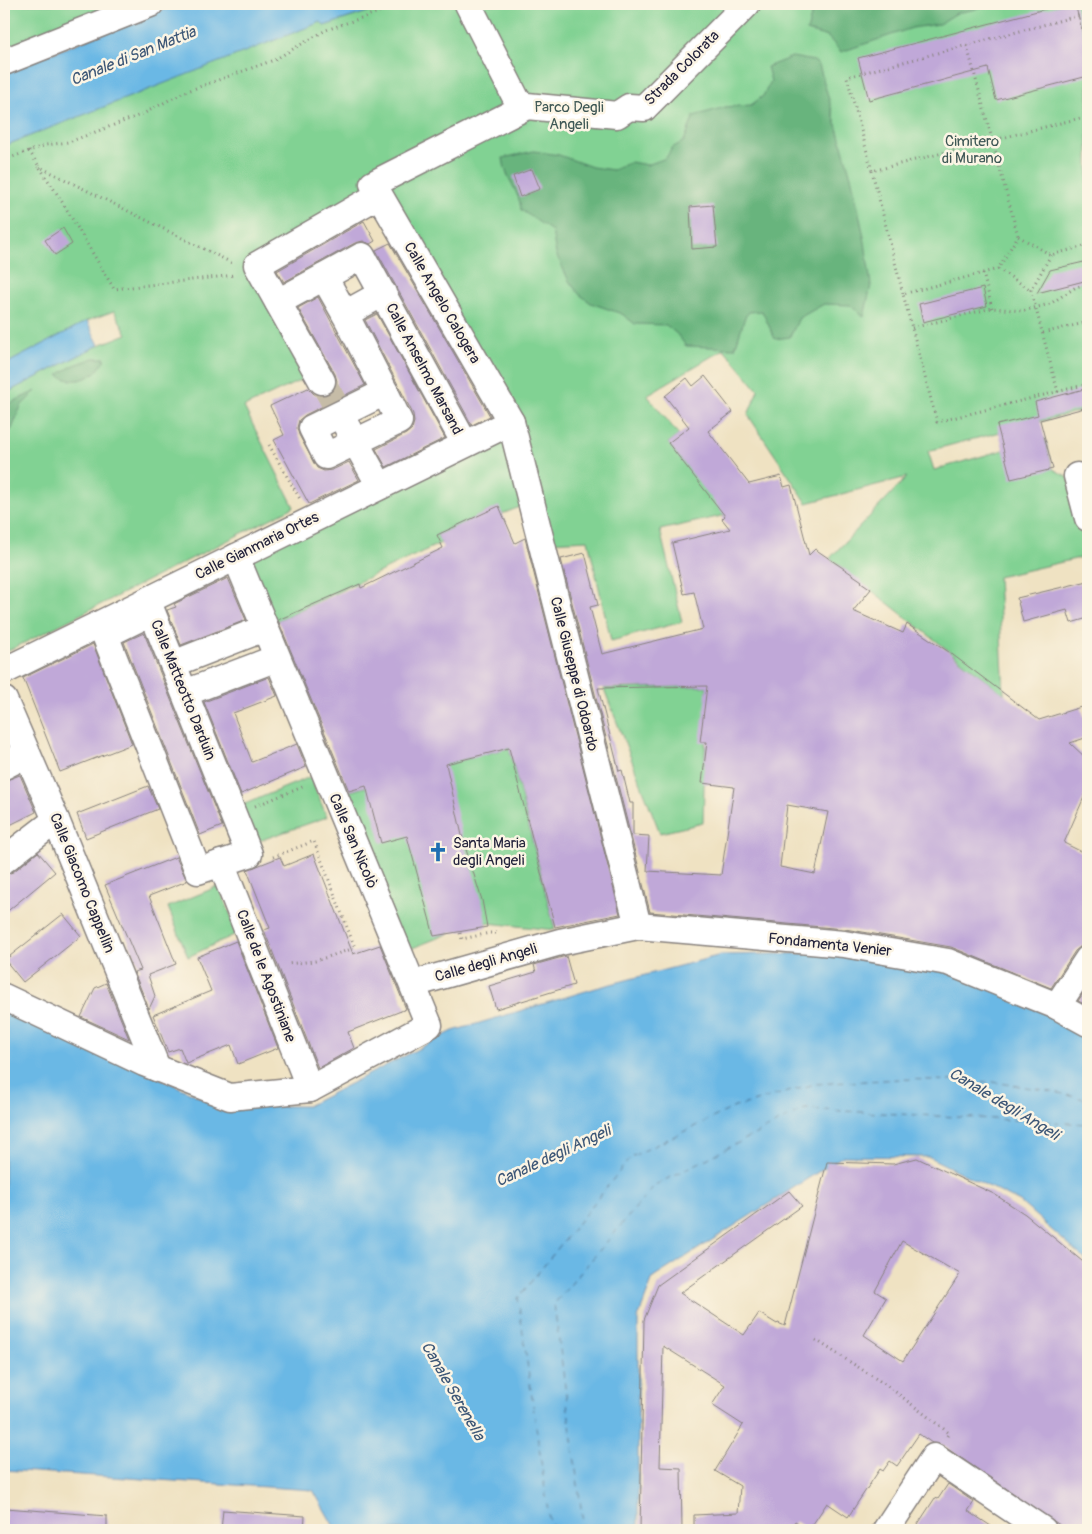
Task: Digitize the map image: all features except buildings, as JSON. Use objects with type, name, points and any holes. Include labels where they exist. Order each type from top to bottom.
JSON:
[{"type":"street","points":[[4,62],[150,4]]},
{"type":"street","points":[[468,4],[521,108]]},
{"type":"street","name":"Strada Colorata","points":[[278,302],[257,265],[376,190],[521,108],[527,106],[617,115],[629,107],[644,108],[747,4]]},
{"type":"street","name":"Calle Angelo Calogera","points":[[376,190],[511,422]]},
{"type":"street","name":"Calle Anselmo Marsand","points":[[324,277],[362,256],[465,444]]},
{"type":"street","points":[[322,381],[278,302],[324,277],[345,314],[385,392],[399,421],[326,456],[312,428],[339,413],[385,392]]},
{"type":"street","points":[[345,314],[383,293]]},
{"type":"street","name":"Calle Gianmaria Ortes","points":[[4,671],[511,422]]},
{"type":"street","name":"Calle Giuseppe di Odoardo","points":[[511,422],[638,926]]},
{"type":"street","points":[[356,442],[380,486]]},
{"type":"street","points":[[1077,476],[1088,518]]},
{"type":"street","name":"Calle San Nicolò","points":[[236,557],[429,1025],[310,1088]]},
{"type":"street","name":"Calle Matteotto Darduin","points":[[152,612],[185,693],[249,854],[198,871],[105,635],[152,612]]},
{"type":"street","points":[[173,664],[265,628]]},
{"type":"street","points":[[185,693],[277,658]]},
{"type":"street","name":"Calle Giacomo Cappellin","points":[[4,700],[56,820],[157,1068]]},
{"type":"street","points":[[4,766],[27,754]]},
{"type":"street","points":[[4,860],[56,820]]},
{"type":"street","name":"Calle de le Agostiniane","points":[[221,863],[310,1088]]},
{"type":"street","name":"Fondamenta Venier","points":[[560,942],[638,926],[844,944],[948,962],[1057,1006],[1088,1023]]},
{"type":"street","name":"Calle degli Angeli","points":[[413,984],[560,942]]},
{"type":"street","points":[[1057,1006],[1088,959]]},
{"type":"street","points":[[4,997],[157,1068],[230,1097],[310,1088]]},
{"type":"street","points":[[886,1530],[934,1458],[1043,1530]]},
{"type":"path","points":[[4,160],[46,145],[69,142],[143,114],[182,93],[274,60],[326,30],[402,4]]},
{"type":"path","points":[[1088,14],[847,77],[937,422],[1088,384]]},
{"type":"path","points":[[967,46],[1018,236],[1050,255],[1088,245]]},
{"type":"path","points":[[872,171],[1088,116]]},
{"type":"path","points":[[28,151],[114,289],[242,274]]},
{"type":"path","points":[[38,166],[234,264]]},
{"type":"path","points":[[903,294],[998,269],[1018,236]]},
{"type":"path","points":[[1031,290],[1050,255]]},
{"type":"path","points":[[998,269],[1031,290],[1058,392]]},
{"type":"path","points":[[982,273],[992,308]]},
{"type":"path","points":[[912,328],[992,308],[1022,311],[1037,308],[1050,304],[1076,287],[1086,284],[1088,302]]},
{"type":"path","points":[[1043,333],[1088,322]]},
{"type":"path","points":[[269,445],[312,520]]},
{"type":"path","points":[[233,814],[327,777]]},
{"type":"path","points":[[262,966],[316,961],[355,948],[314,841],[270,858]]},
{"type":"path","points":[[816,1340],[889,1388],[949,1433],[934,1458]]},
{"type":"green space","points":[[4,4],[126,4],[4,57]]},
{"type":"green space","points":[[392,4],[1088,4],[1088,409],[928,451],[934,470],[1045,438],[1053,469],[1068,477],[1088,556],[998,577],[1004,694],[830,558],[907,477],[807,503],[748,415],[758,390],[724,349],[647,395],[679,435],[668,443],[726,515],[660,530],[682,622],[611,641],[588,540],[549,542],[533,476],[383,189],[246,262],[308,377],[244,407],[294,507],[4,653],[4,394],[99,345],[127,334],[114,311],[87,321],[4,365],[4,146],[322,21],[324,26]]},
{"type":"green space","points":[[832,4],[1000,4],[957,13],[939,24],[912,28],[841,52],[828,37],[807,31],[812,13]]},
{"type":"green space","points":[[792,57],[814,61],[819,65],[852,180],[865,242],[871,285],[864,317],[850,305],[824,304],[799,318],[790,337],[775,339],[762,311],[749,312],[745,317],[735,348],[686,346],[678,335],[666,325],[635,324],[622,314],[591,303],[579,294],[569,281],[556,254],[552,231],[521,210],[503,158],[534,151],[559,155],[592,167],[613,170],[631,162],[647,165],[666,158],[672,148],[684,141],[694,116],[725,107],[751,105],[763,96],[771,81],[767,67]]},
{"type":"green space","points":[[94,358],[105,358],[102,365],[86,378],[72,380],[58,375],[72,366]]},
{"type":"green space","points":[[36,391],[21,406],[12,429],[4,437],[4,406]]},
{"type":"green space","points":[[502,435],[525,505],[502,514],[498,507],[437,535],[441,543],[272,623],[245,558]]},
{"type":"green space","points":[[707,686],[703,823],[660,833],[604,689]]},
{"type":"green space","points":[[509,748],[555,930],[478,922],[405,951],[341,794],[392,779],[447,757],[449,763]]},
{"type":"green space","points":[[310,777],[327,817],[253,843],[240,806]]},
{"type":"green space","points":[[219,886],[238,933],[188,957],[168,907]]},
{"type":"water","name":"Canale di San Mattia","points":[[177,4],[391,4],[324,26],[321,22],[4,146],[4,72]]},
{"type":"water","points":[[87,321],[99,345],[4,394],[4,365]]},
{"type":"water","points":[[827,953],[938,966],[1031,1003],[1088,1035],[1088,1262],[1020,1202],[929,1157],[843,1156],[653,1278],[638,1318],[638,1527],[624,1530],[336,1530],[313,1490],[4,1470],[4,1005],[219,1106],[307,1106],[453,1031],[596,988],[721,955]]},
{"type":"ferry route","points":[[554,1530],[549,1518],[518,1298],[631,1157],[735,1107],[815,1084],[900,1079],[993,1082],[1051,1091],[1088,1100]]},
{"type":"ferry route","points":[[584,1530],[554,1304],[655,1185],[805,1109],[1088,1124]]},
{"type":"tunnel","points":[[322,381],[339,411]]},
{"type":"place","name":"Santa Maria degli Angeli","points":[[438,852]]},
{"type":"park label","name":"Parco Degli Angeli","points":[[569,116]]},
{"type":"park label","name":"Cimitero di Murano","points":[[972,150]]},
{"type":"water label","name":"Canale degli Angeli","points":[[1004,1104]]},
{"type":"water label","name":"Canale degli Angeli","points":[[553,1156]]},
{"type":"water label","name":"Canale Serenella","points":[[453,1391]]}]
